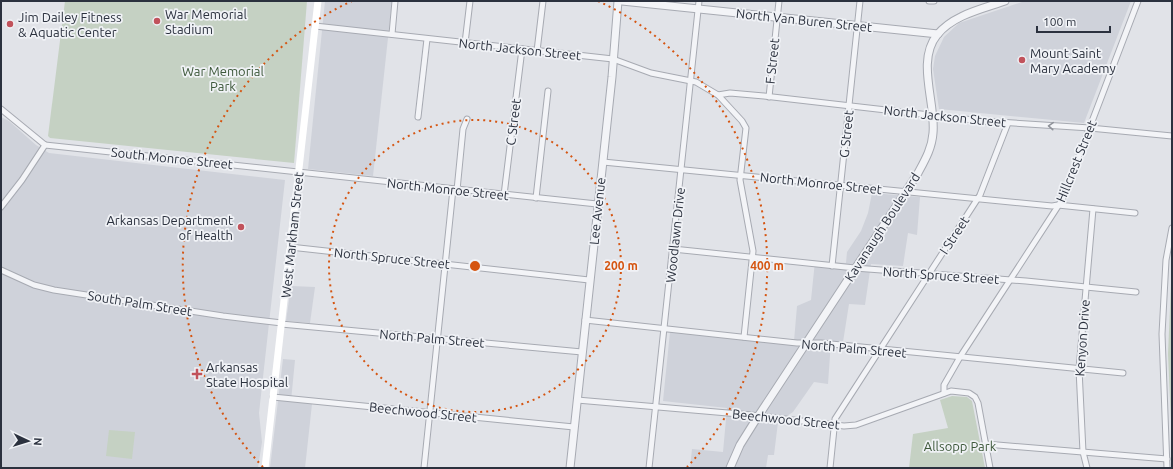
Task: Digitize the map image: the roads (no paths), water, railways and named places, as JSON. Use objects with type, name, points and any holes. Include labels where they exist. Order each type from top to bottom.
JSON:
[{"type":"main road","name":"West Markham Street","points":[[265,468],[318,1]]},
{"type":"street","points":[[392,34],[395,1]]},
{"type":"street","points":[[465,43],[470,1]]},
{"type":"street","points":[[537,50],[543,1]]},
{"type":"street","name":"Lee Avenue","points":[[570,468],[597,204],[603,162],[618,1]]},
{"type":"street","name":"North Van Buren Street","points":[[622,1],[938,34]]},
{"type":"street","name":"Woodlawn Drive","points":[[649,468],[699,1]]},
{"type":"street","name":"F Street","points":[[769,97],[779,1]]},
{"type":"street","name":"G Street","points":[[832,266],[860,1]]},
{"type":"street","points":[[929,1],[934,1]]},
{"type":"street","points":[[938,34],[961,17],[1005,1]]},
{"type":"street","name":"Hillcrest Street","points":[[944,393],[944,385],[960,357],[1058,205],[1090,128],[1138,1]]},
{"type":"street","name":"North Jackson Street","points":[[315,26],[613,59],[651,73],[690,80],[718,95],[745,126],[741,186],[752,256],[744,337]]},
{"type":"street","name":"Kavanaugh Boulevard","points":[[730,468],[740,445],[758,416],[918,173],[929,150],[933,133],[933,116],[927,68],[932,45],[938,34]]},
{"type":"street","points":[[418,117],[426,39]]},
{"type":"street","name":"C Street","points":[[504,194],[522,49]]},
{"type":"street","points":[[536,198],[548,91]]},
{"type":"street","name":"North Jackson Street","points":[[718,95],[730,93],[933,116],[1172,136]]},
{"type":"street","points":[[1,109],[45,145],[22,180],[1,207]]},
{"type":"street","points":[[424,468],[445,263],[463,128],[467,119]]},
{"type":"street","name":"I Street","points":[[830,468],[835,419],[978,199],[1008,123]]},
{"type":"street","name":"South Monroe Street","points":[[45,145],[299,172]]},
{"type":"street","name":"North Monroe Street","points":[[603,162],[1135,213]]},
{"type":"street","name":"North Monroe Street","points":[[299,172],[597,204]]},
{"type":"street","name":"Kenyon Drive","points":[[1087,468],[1083,452],[1079,368],[1093,209]]},
{"type":"street","points":[[1167,468],[1162,334],[1166,260],[1172,228]]},
{"type":"street","name":"North Spruce Street","points":[[290,247],[589,280]]},
{"type":"street","name":"North Spruce Street","points":[[673,249],[752,256],[832,266],[929,273],[1136,292]]},
{"type":"street","name":"South Palm Street","points":[[1,270],[34,284],[54,290],[224,316],[282,323]]},
{"type":"street","name":"North Palm Street","points":[[585,320],[744,337],[1123,373]]},
{"type":"street","name":"North Palm Street","points":[[282,323],[582,352]]},
{"type":"street","name":"Beechwood Street","points":[[577,400],[758,416],[834,425],[856,425],[944,393],[966,392],[975,397],[978,403],[990,468]]},
{"type":"street","name":"Beechwood Street","points":[[273,397],[574,427]]},
{"type":"street","points":[[986,444],[1167,459]]},
{"type":"place","name":"War Memorial Stadium","points":[[157,21]]},
{"type":"place","name":"Jim Dailey Fitness & Aquatic Center","points":[[10,24]]},
{"type":"place","name":"Mount Saint Mary Academy","points":[[1022,60]]},
{"type":"place","name":"Arkansas Department of Health","points":[[241,227]]},
{"type":"place","name":"Arkansas State Hospital","points":[[197,374]]},
{"type":"park label","name":"War Memorial Park","points":[[223,78]]},
{"type":"park label","name":"Allsopp Park","points":[[960,446]]}]
